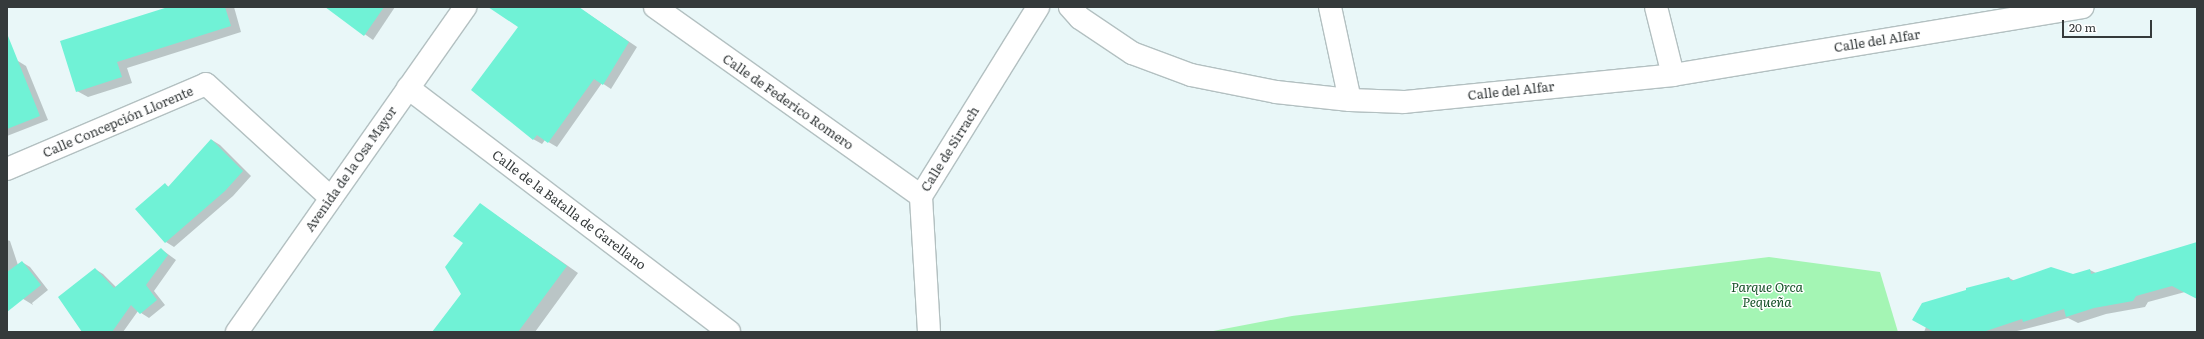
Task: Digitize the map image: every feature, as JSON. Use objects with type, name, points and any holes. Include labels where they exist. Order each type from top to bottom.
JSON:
[{"type":"street","name":"Avenida de la Osa Mayor","points":[[237,332],[465,7]]},
{"type":"street","name":"Calle de Federico Romero","points":[[655,7],[921,196]]},
{"type":"street","name":"Calle de Sirrach","points":[[929,332],[921,196],[1038,7]]},
{"type":"street","name":"Calle del Alfar","points":[[1070,7],[1080,18],[1132,53],[1192,75],[1276,92],[1350,100],[1404,102],[1672,75],[2082,7]]},
{"type":"street","points":[[1330,7],[1350,100]]},
{"type":"street","points":[[1656,7],[1672,75]]},
{"type":"street","name":"Calle Concepción Llorente","points":[[7,168],[206,84],[331,198]]},
{"type":"street","name":"Calle de la Batalla de Garellano","points":[[408,88],[729,332]]},
{"type":"green space","name":"Parque Orca Pequeña","points":[[1769,257],[1880,272],[1898,332],[1208,332],[1292,316]]},
{"type":"building","points":[[168,7],[225,7],[231,26],[117,62],[122,77],[76,92],[60,41]]},
{"type":"building","points":[[325,7],[384,7],[364,36]]},
{"type":"building","points":[[488,7],[579,7],[629,42],[603,85],[594,79],[548,143],[537,135],[533,140],[471,90],[518,27]]},
{"type":"building","points":[[8,36],[40,116],[7,129],[7,37]]},
{"type":"building","points":[[211,139],[243,171],[225,191],[165,243],[135,209],[165,183],[168,187]]},
{"type":"building","points":[[480,203],[567,266],[518,332],[432,332],[461,294],[445,267],[463,243],[453,236]]},
{"type":"building","points":[[2197,242],[2197,299],[2172,286],[2136,296],[2133,301],[2094,308],[2066,317],[2064,309],[2023,322],[2022,319],[1983,332],[1934,332],[1912,320],[1922,303],[1966,290],[1966,288],[2009,277],[2011,281],[2051,267],[2073,274],[2090,269],[2091,274]]},
{"type":"building","points":[[161,248],[168,255],[146,285],[157,300],[140,314],[131,305],[112,332],[82,332],[58,297],[95,268],[114,288]]},
{"type":"building","points":[[22,261],[41,285],[7,312],[7,272]]}]
